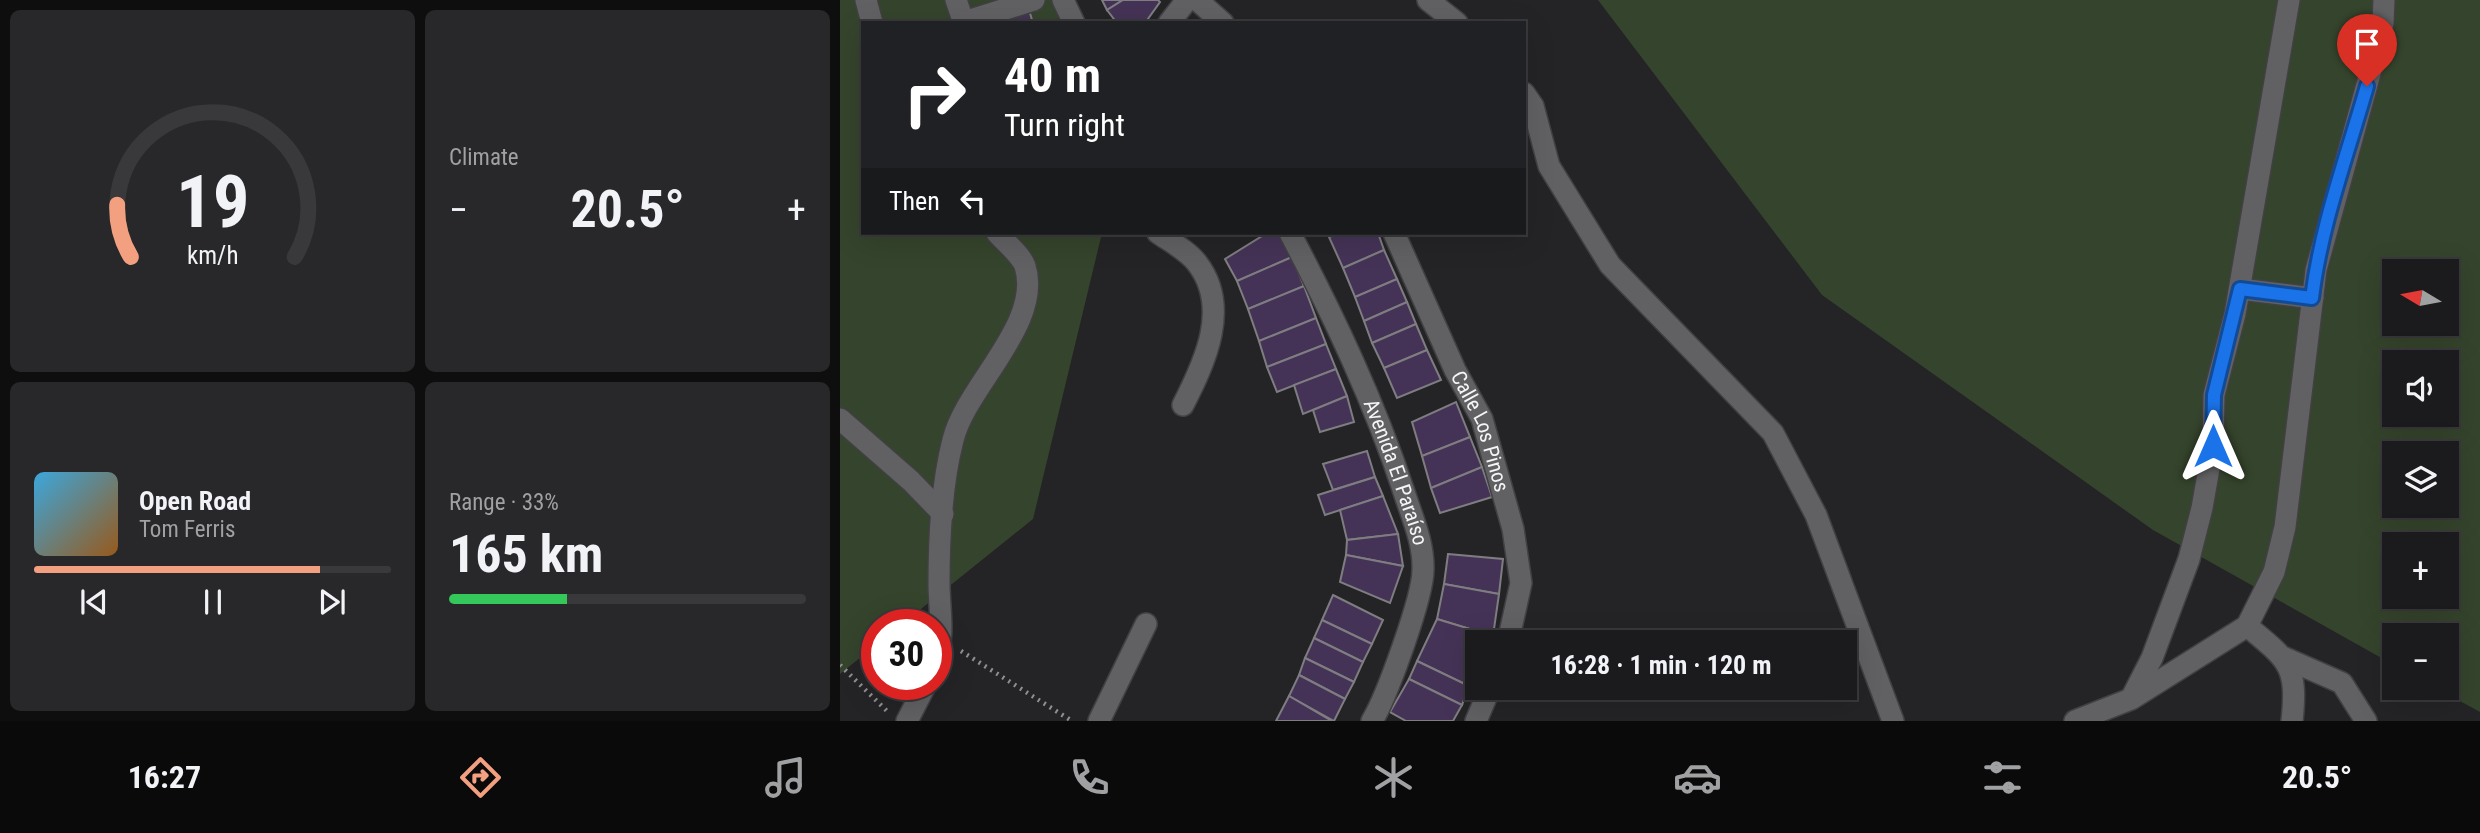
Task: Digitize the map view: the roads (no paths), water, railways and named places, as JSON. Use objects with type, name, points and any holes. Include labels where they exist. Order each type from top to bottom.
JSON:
[{"type":"street","points":[[866,0],[871,21]]},
{"type":"street","points":[[956,0],[964,21]]},
{"type":"street","points":[[967,21],[1034,0]]},
{"type":"street","points":[[1063,0],[1073,21]]},
{"type":"street","points":[[1171,21],[1187,0]]},
{"type":"street","points":[[1197,0],[1221,21]]},
{"type":"street","points":[[1428,0],[1454,21]]},
{"type":"street","points":[[2132,699],[2152,658],[2189,559],[2213,446],[2214,395],[2240,289],[2289,0]]},
{"type":"street","points":[[2075,721],[2132,699],[2247,626],[2274,572],[2285,527],[2315,270],[2374,59],[2383,23],[2384,0]]},
{"type":"street","points":[[1526,96],[1533,106],[1549,166],[1610,265],[1773,433],[1816,515],[1893,721]]},
{"type":"street","points":[[939,609],[943,514],[953,438],[974,395],[1014,330],[1027,296],[1024,264],[999,235]]},
{"type":"street","points":[[1161,235],[1195,260],[1212,284],[1213,329],[1204,365],[1183,405]]},
{"type":"street","name":"Avenida El Paraíso","points":[[1291,235],[1342,333],[1392,456],[1419,540],[1424,570],[1418,600],[1372,721]]},
{"type":"street","name":"Calle Los Pinos","points":[[1395,235],[1449,358],[1482,419],[1510,516],[1521,583],[1511,630]]},
{"type":"street","points":[[2240,289],[2312,298]]},
{"type":"street","points":[[840,419],[911,481],[943,514]]},
{"type":"street","points":[[1099,721],[1146,624]]},
{"type":"street","points":[[2247,626],[2285,657],[2342,682],[2365,721]]},
{"type":"street","points":[[2285,657],[2294,698],[2292,721]]},
{"type":"street","points":[[907,721],[918,700]]},
{"type":"street","points":[[1476,721],[1485,700]]}]
